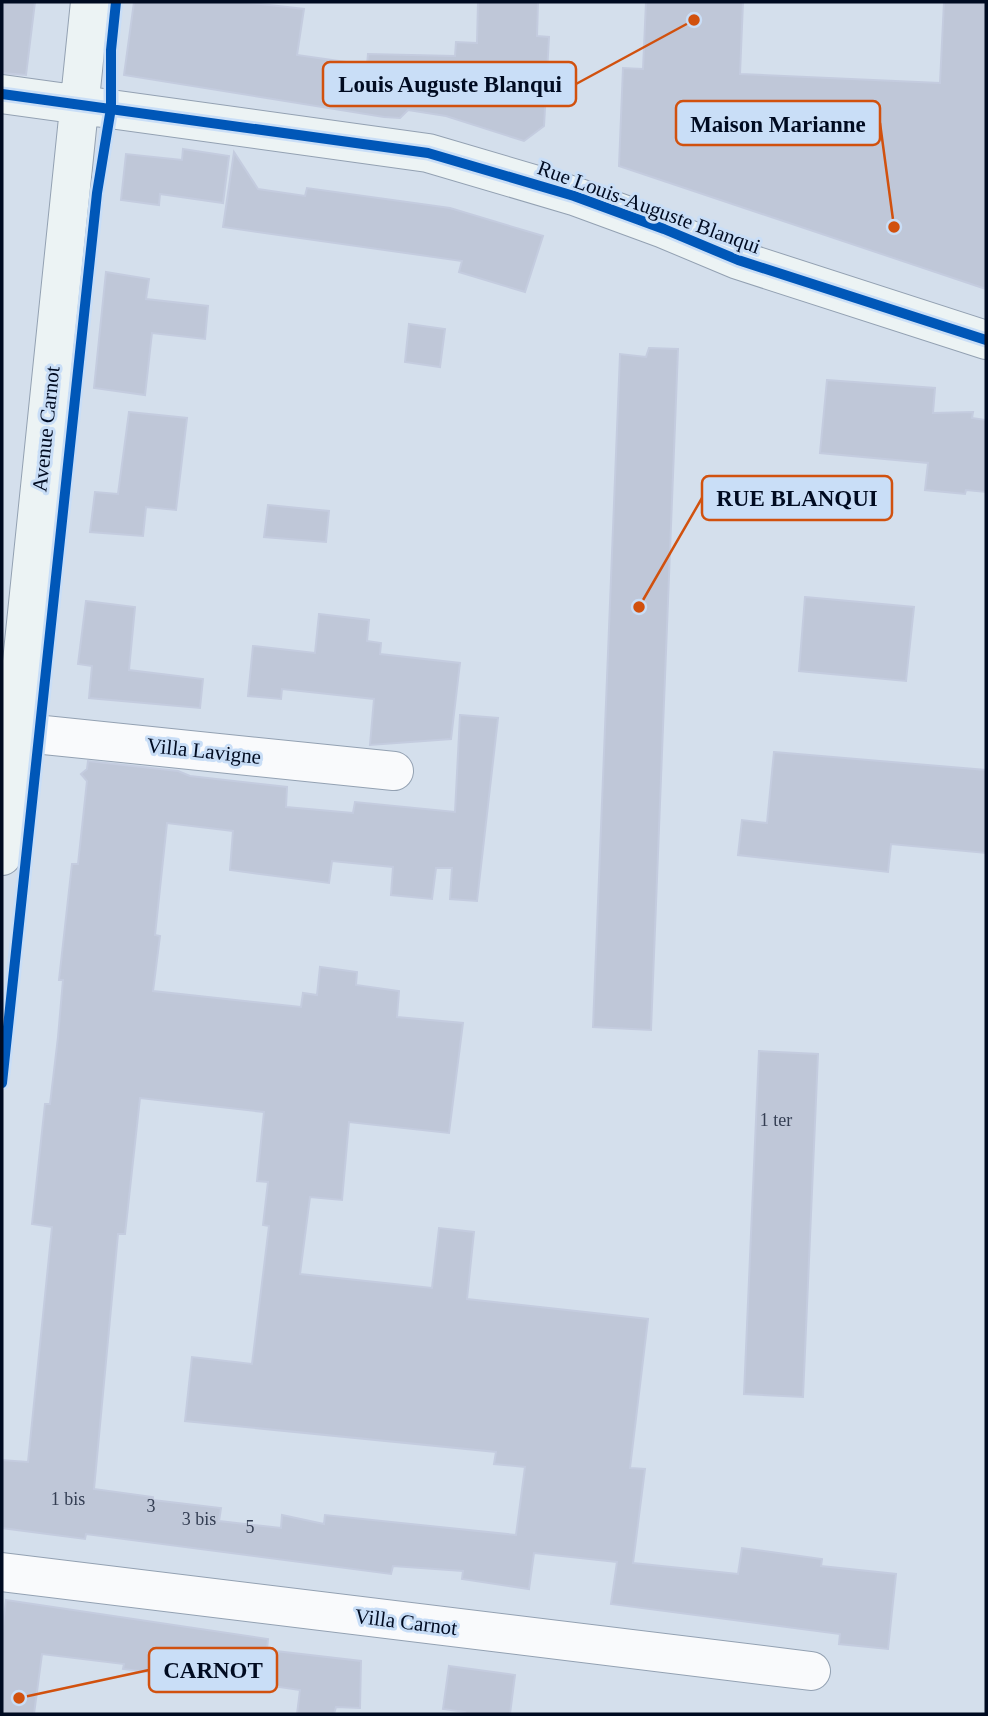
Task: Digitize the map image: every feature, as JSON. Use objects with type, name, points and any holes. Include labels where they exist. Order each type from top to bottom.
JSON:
[{"type":"street","name":"Avenue Carnot","points":[[2,856],[90,2]]},
{"type":"street","name":"Rue Louis-Auguste Blanqui","points":[[2,94],[428,153],[574,196],[738,260],[986,340]]},
{"type":"street","name":"Villa Lavigne","points":[[15,732],[394,771]]},
{"type":"street","name":"Villa Carnot","points":[[2,1572],[811,1671]]},
{"type":"building","points":[[2,2],[35,2],[26,75],[2,73]]},
{"type":"building","points":[[134,2],[242,2],[304,9],[297,55],[367,65],[368,54],[455,56],[456,42],[477,43],[478,2],[538,2],[537,36],[549,37],[544,126],[524,141],[446,116],[408,110],[400,118],[384,117],[124,75]]},
{"type":"building","points":[[646,2],[743,2],[740,74],[940,83],[944,2],[986,2],[986,289],[619,166],[623,68],[643,69]]},
{"type":"building","points":[[183,149],[229,156],[223,203],[160,194],[159,205],[121,200],[126,154],[182,160]]},
{"type":"building","points":[[234,152],[258,189],[305,196],[307,188],[450,208],[543,236],[525,292],[459,272],[462,261],[223,227]]},
{"type":"building","points":[[106,272],[149,279],[146,299],[208,306],[205,339],[152,333],[145,395],[94,388]]},
{"type":"building","points":[[409,324],[445,329],[440,367],[405,362]]},
{"type":"building","points":[[649,348],[678,349],[651,1030],[593,1027],[620,354],[646,357]]},
{"type":"building","points":[[827,380],[935,388],[933,413],[973,412],[972,418],[986,420],[986,492],[966,490],[965,494],[925,490],[928,463],[820,453]]},
{"type":"building","points":[[129,412],[187,418],[176,510],[146,507],[143,536],[90,532],[95,492],[118,494]]},
{"type":"building","points":[[268,505],[329,511],[326,542],[264,537]]},
{"type":"building","points":[[805,597],[914,607],[906,681],[799,671]]},
{"type":"building","points":[[86,601],[135,607],[129,670],[203,679],[200,708],[89,698],[92,666],[78,664]]},
{"type":"building","points":[[319,614],[369,620],[367,641],[381,643],[380,654],[460,663],[451,739],[370,745],[374,699],[282,689],[281,699],[248,696],[253,646],[315,653]]},
{"type":"building","points":[[460,715],[498,718],[477,901],[450,899],[452,868],[436,868],[432,899],[391,895],[393,867],[332,861],[329,883],[230,870],[233,831],[167,823],[155,935],[160,936],[153,991],[301,1007],[303,993],[317,995],[320,967],[357,972],[356,985],[399,991],[397,1017],[463,1023],[449,1133],[349,1122],[342,1200],[310,1197],[300,1274],[432,1288],[439,1228],[474,1232],[467,1299],[648,1319],[630,1468],[645,1469],[633,1563],[738,1574],[742,1548],[822,1559],[821,1566],[896,1574],[888,1649],[839,1644],[840,1634],[611,1604],[617,1562],[534,1553],[529,1589],[462,1579],[463,1571],[393,1566],[391,1574],[86,1534],[85,1539],[2,1528],[2,1460],[28,1462],[52,1227],[32,1224],[45,1104],[50,1104],[58,1037],[63,980],[59,980],[72,864],[78,864],[87,781],[81,774],[87,769],[88,761],[287,787],[286,807],[353,813],[355,802],[455,812]],"holes":[[[140,1098],[264,1112],[257,1181],[268,1182],[263,1225],[269,1226],[252,1364],[192,1357],[185,1421],[496,1452],[494,1464],[525,1467],[516,1535],[325,1515],[324,1524],[282,1515],[281,1528],[219,1521],[221,1508],[153,1500],[153,1497],[94,1489],[118,1234],[125,1234]]]},
{"type":"building","points":[[774,752],[986,770],[986,853],[891,844],[888,872],[738,855],[742,820],[767,823]]},
{"type":"building","points":[[759,1051],[818,1054],[803,1397],[744,1394]]},
{"type":"building","points":[[6,1600],[268,1639],[267,1650],[361,1661],[360,1708],[336,1707],[334,1714],[297,1714],[300,1690],[164,1670],[164,1674],[123,1669],[124,1664],[42,1654],[34,1714],[2,1714],[2,1634]]},
{"type":"building","points":[[449,1666],[515,1675],[510,1714],[464,1714],[465,1712],[443,1709]]},
{"type":"cycle path","points":[[2,1083],[97,193],[111,108],[111,50],[116,2]]},
{"type":"cycle path","points":[[2,94],[428,153],[574,196],[738,260],[986,340]]},
{"type":"place","name":"Louis Auguste Blanqui","points":[[694,20]]},
{"type":"place","name":"Maison Marianne","points":[[894,227]]},
{"type":"place","name":"RUE BLANQUI","points":[[639,607]]},
{"type":"place","name":"CARNOT","points":[[19,1698]]}]
